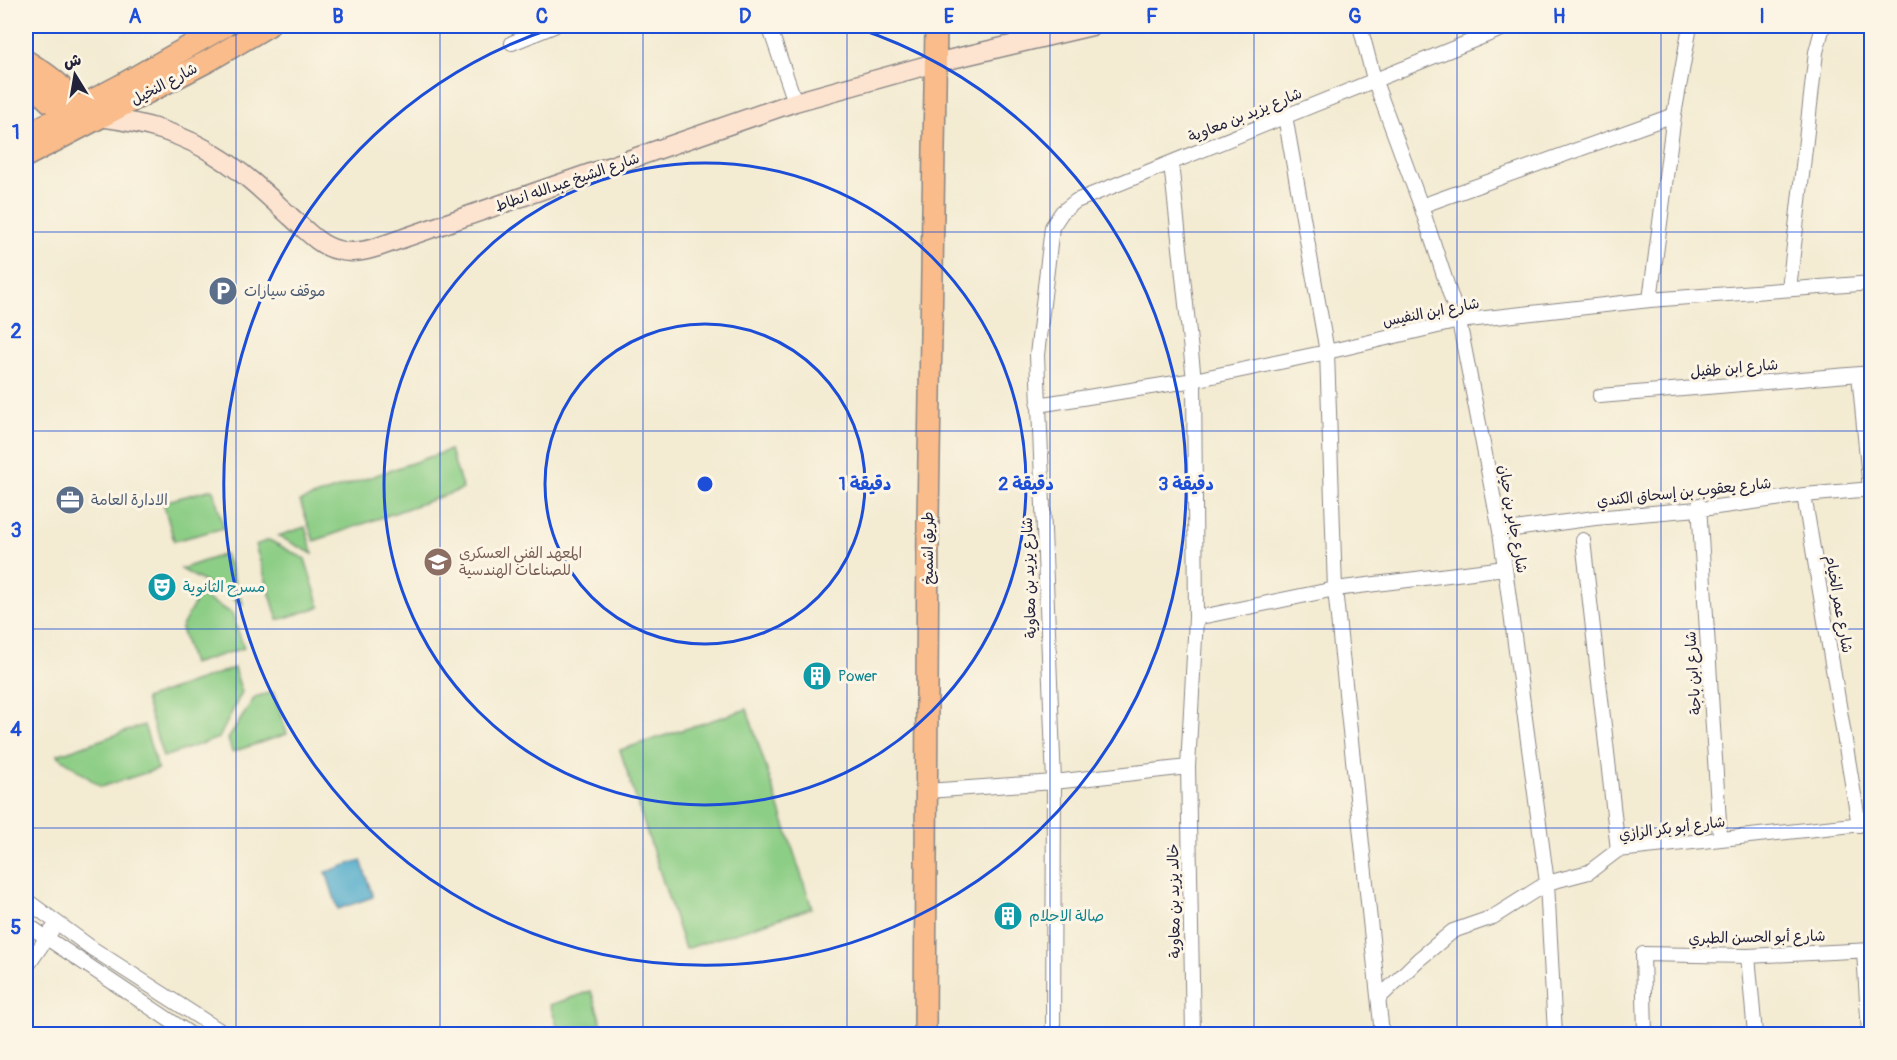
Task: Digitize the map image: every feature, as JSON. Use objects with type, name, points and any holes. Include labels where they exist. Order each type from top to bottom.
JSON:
[{"type":"main road","name":"شارع النخيل","points":[[26,156],[123,84],[225,26]]},
{"type":"main road","name":"شارع النخيل","points":[[100,117],[210,60],[268,26]]},
{"type":"main road","name":"طريق اشميخ","points":[[926,1035],[928,519],[936,26]]},
{"type":"main road","name":"شارع الشيخ عبدالله انطاط","points":[[26,79],[72,121],[100,117],[141,123],[183,137],[245,175],[317,240],[336,250],[358,252],[378,248],[795,102],[934,63],[1092,26]]},
{"type":"main road","points":[[26,61],[55,81],[68,94],[72,121]]},
{"type":"main road","points":[[55,81],[89,90],[101,90],[123,84]]},
{"type":"main road","name":"شارع النخيل","points":[[26,135],[72,121]]},
{"type":"street","points":[[513,43],[554,26]]},
{"type":"street","points":[[769,26],[795,102]]},
{"type":"street","name":"شارع جابر بن حيان","points":[[1360,26],[1374,79],[1421,206],[1459,321],[1500,531],[1547,883],[1555,1035]]},
{"type":"street","name":"شارع يزيد بن معاوية","points":[[1053,1035],[1054,782],[1037,355],[1053,227],[1062,212],[1076,201],[1509,26]]},
{"type":"street","points":[[1650,300],[1674,115],[1690,26]]},
{"type":"street","points":[[1789,288],[1816,52],[1823,26]]},
{"type":"street","points":[[1421,206],[1674,115]]},
{"type":"street","points":[[1285,116],[1327,352],[1335,589],[1382,1035]]},
{"type":"street","name":"خالد يزيد بن معاوية","points":[[1170,163],[1194,380],[1196,618],[1188,767],[1193,1035]]},
{"type":"street","name":"شارع ابن النفيس","points":[[1038,405],[1194,380],[1459,321],[1650,300],[1872,283]]},
{"type":"street","points":[[1865,373],[1871,489]]},
{"type":"street","name":"شارع ابن طفيل","points":[[1600,396],[1865,373]]},
{"type":"street","name":"شارع يعقوب بن إسحاق الكندي","points":[[1500,531],[1595,518],[1871,489]]},
{"type":"street","name":"شارع عمر الخيام","points":[[1804,495],[1865,824]]},
{"type":"street","name":"شارع ابن باجة","points":[[1699,507],[1720,838]]},
{"type":"street","points":[[1583,540],[1618,850]]},
{"type":"street","points":[[1196,618],[1335,589],[1505,568]]},
{"type":"street","points":[[927,791],[1054,782],[1188,767]]},
{"type":"street","name":"شارع أبو بكر الرازي","points":[[1379,998],[1418,960],[1453,932],[1493,917],[1547,883],[1589,872],[1618,850],[1865,824]]},
{"type":"street","points":[[26,900],[93,949],[225,1035]]},
{"type":"street","points":[[26,968],[58,922]]},
{"type":"street","points":[[26,924],[190,1035]]},
{"type":"street","points":[[1868,951],[1869,1035]]},
{"type":"street","name":"شارع أبو الحسن الطبري","points":[[1645,1035],[1643,954],[1748,956],[1868,951]]},
{"type":"street","points":[[1748,956],[1755,1035]]},
{"type":"green space","points":[[450,450],[463,489],[314,541],[300,501]]},
{"type":"green space","points":[[213,489],[224,528],[174,541],[163,502]]},
{"type":"green space","points":[[305,527],[313,554],[278,536]]},
{"type":"green space","points":[[269,540],[305,559],[320,607],[278,620],[255,545]]},
{"type":"green space","points":[[225,554],[243,604],[181,569]]},
{"type":"green space","points":[[199,595],[232,613],[244,648],[192,664],[181,628]]},
{"type":"green space","points":[[234,668],[242,692],[219,738],[163,757],[145,699]]},
{"type":"green space","points":[[273,692],[287,734],[232,752],[228,739],[255,697]]},
{"type":"green space","points":[[747,709],[812,908],[685,949],[620,750]]},
{"type":"green space","points":[[144,725],[158,769],[101,787],[57,755]]},
{"type":"green space","points":[[591,991],[605,1034],[560,1034],[550,1005]]},
{"type":"water","points":[[361,860],[373,897],[338,909],[326,872]]},
{"type":"place","name":"موقف سيارات","points":[[223,291]]},
{"type":"place","name":"الادارة العامة","points":[[70,500]]},
{"type":"place","name":"المعهد الفني العسكري للصناعات الهندسية","points":[[438,562]]},
{"type":"place","name":"مسرح الثانوية","points":[[162,587]]},
{"type":"place","name":"Power","points":[[817,676]]},
{"type":"place","name":"صالة الاحلام","points":[[1008,916]]}]
